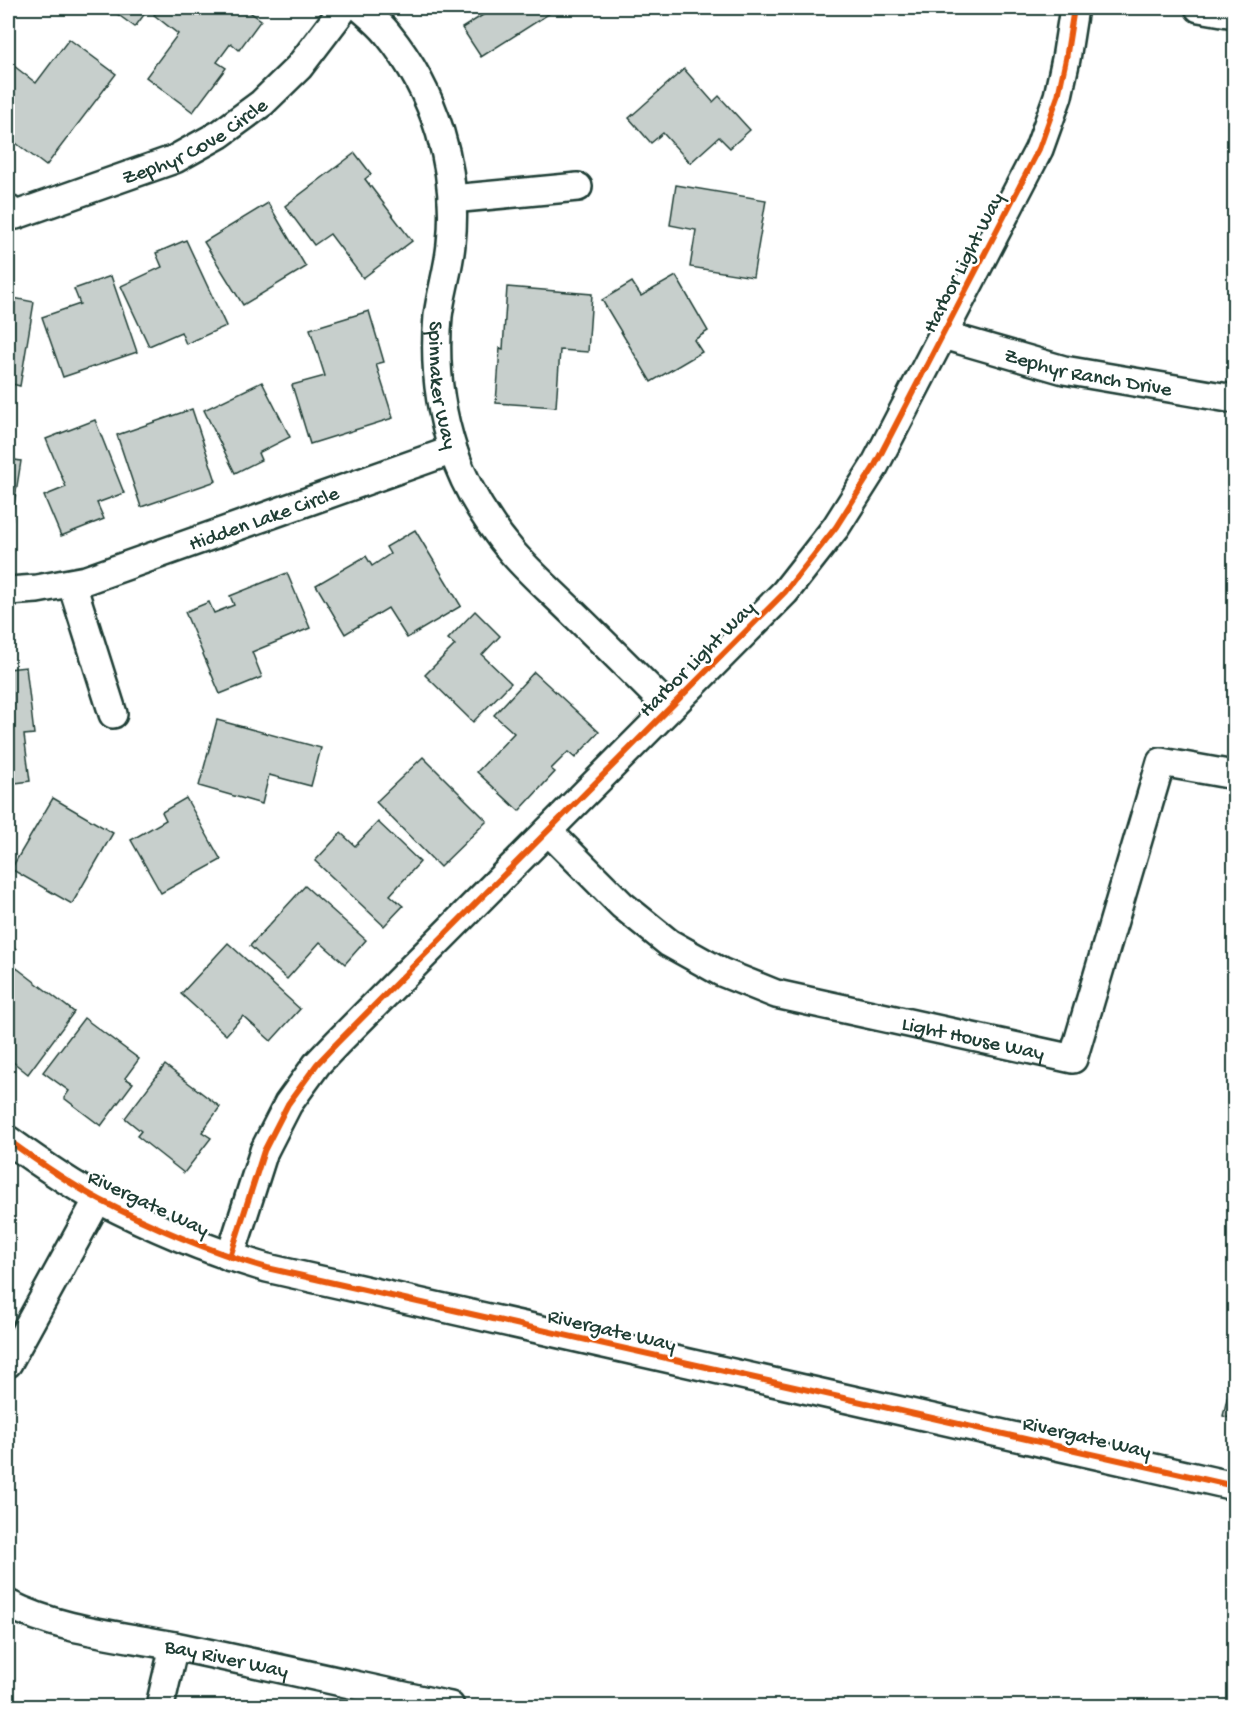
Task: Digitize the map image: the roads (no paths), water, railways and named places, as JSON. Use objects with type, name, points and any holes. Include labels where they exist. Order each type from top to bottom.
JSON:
[{"type":"street","name":"Zephyr Cove Circle","points":[[8,209],[16,215],[175,159],[220,134],[262,103],[299,67],[344,8]]},
{"type":"street","name":"Spinnaker Way","points":[[361,8],[386,32],[415,72],[435,116],[448,162],[453,198],[451,245],[438,315],[436,358],[441,406],[453,450],[462,472],[487,520],[513,553],[669,708]]},
{"type":"street","name":"Harbor Light Way","points":[[230,1257],[264,1151],[288,1104],[317,1065],[784,592],[836,527],[874,467],[1040,149],[1058,96],[1074,8]]},
{"type":"street","points":[[1199,8],[1234,14]]},
{"type":"street","points":[[453,198],[578,187]]},
{"type":"street","name":"Zephyr Ranch Drive","points":[[943,335],[1064,370],[1234,399]]},
{"type":"street","name":"Hidden Lake Circle","points":[[8,591],[37,589],[86,580],[453,450]]},
{"type":"street","points":[[72,584],[113,714]]},
{"type":"street","name":"Light House Way","points":[[548,831],[622,905],[669,943],[720,972],[776,994],[1073,1059],[1161,762],[1234,775]]},
{"type":"street","name":"Rivergate Way","points":[[8,1140],[98,1199],[158,1229],[230,1257],[1234,1486]]},
{"type":"street","points":[[8,1363],[98,1199]]},
{"type":"street","name":"Bay River Way","points":[[8,1604],[21,1611],[67,1626],[174,1646],[450,1707]]},
{"type":"street","points":[[160,1707],[174,1646]]}]
